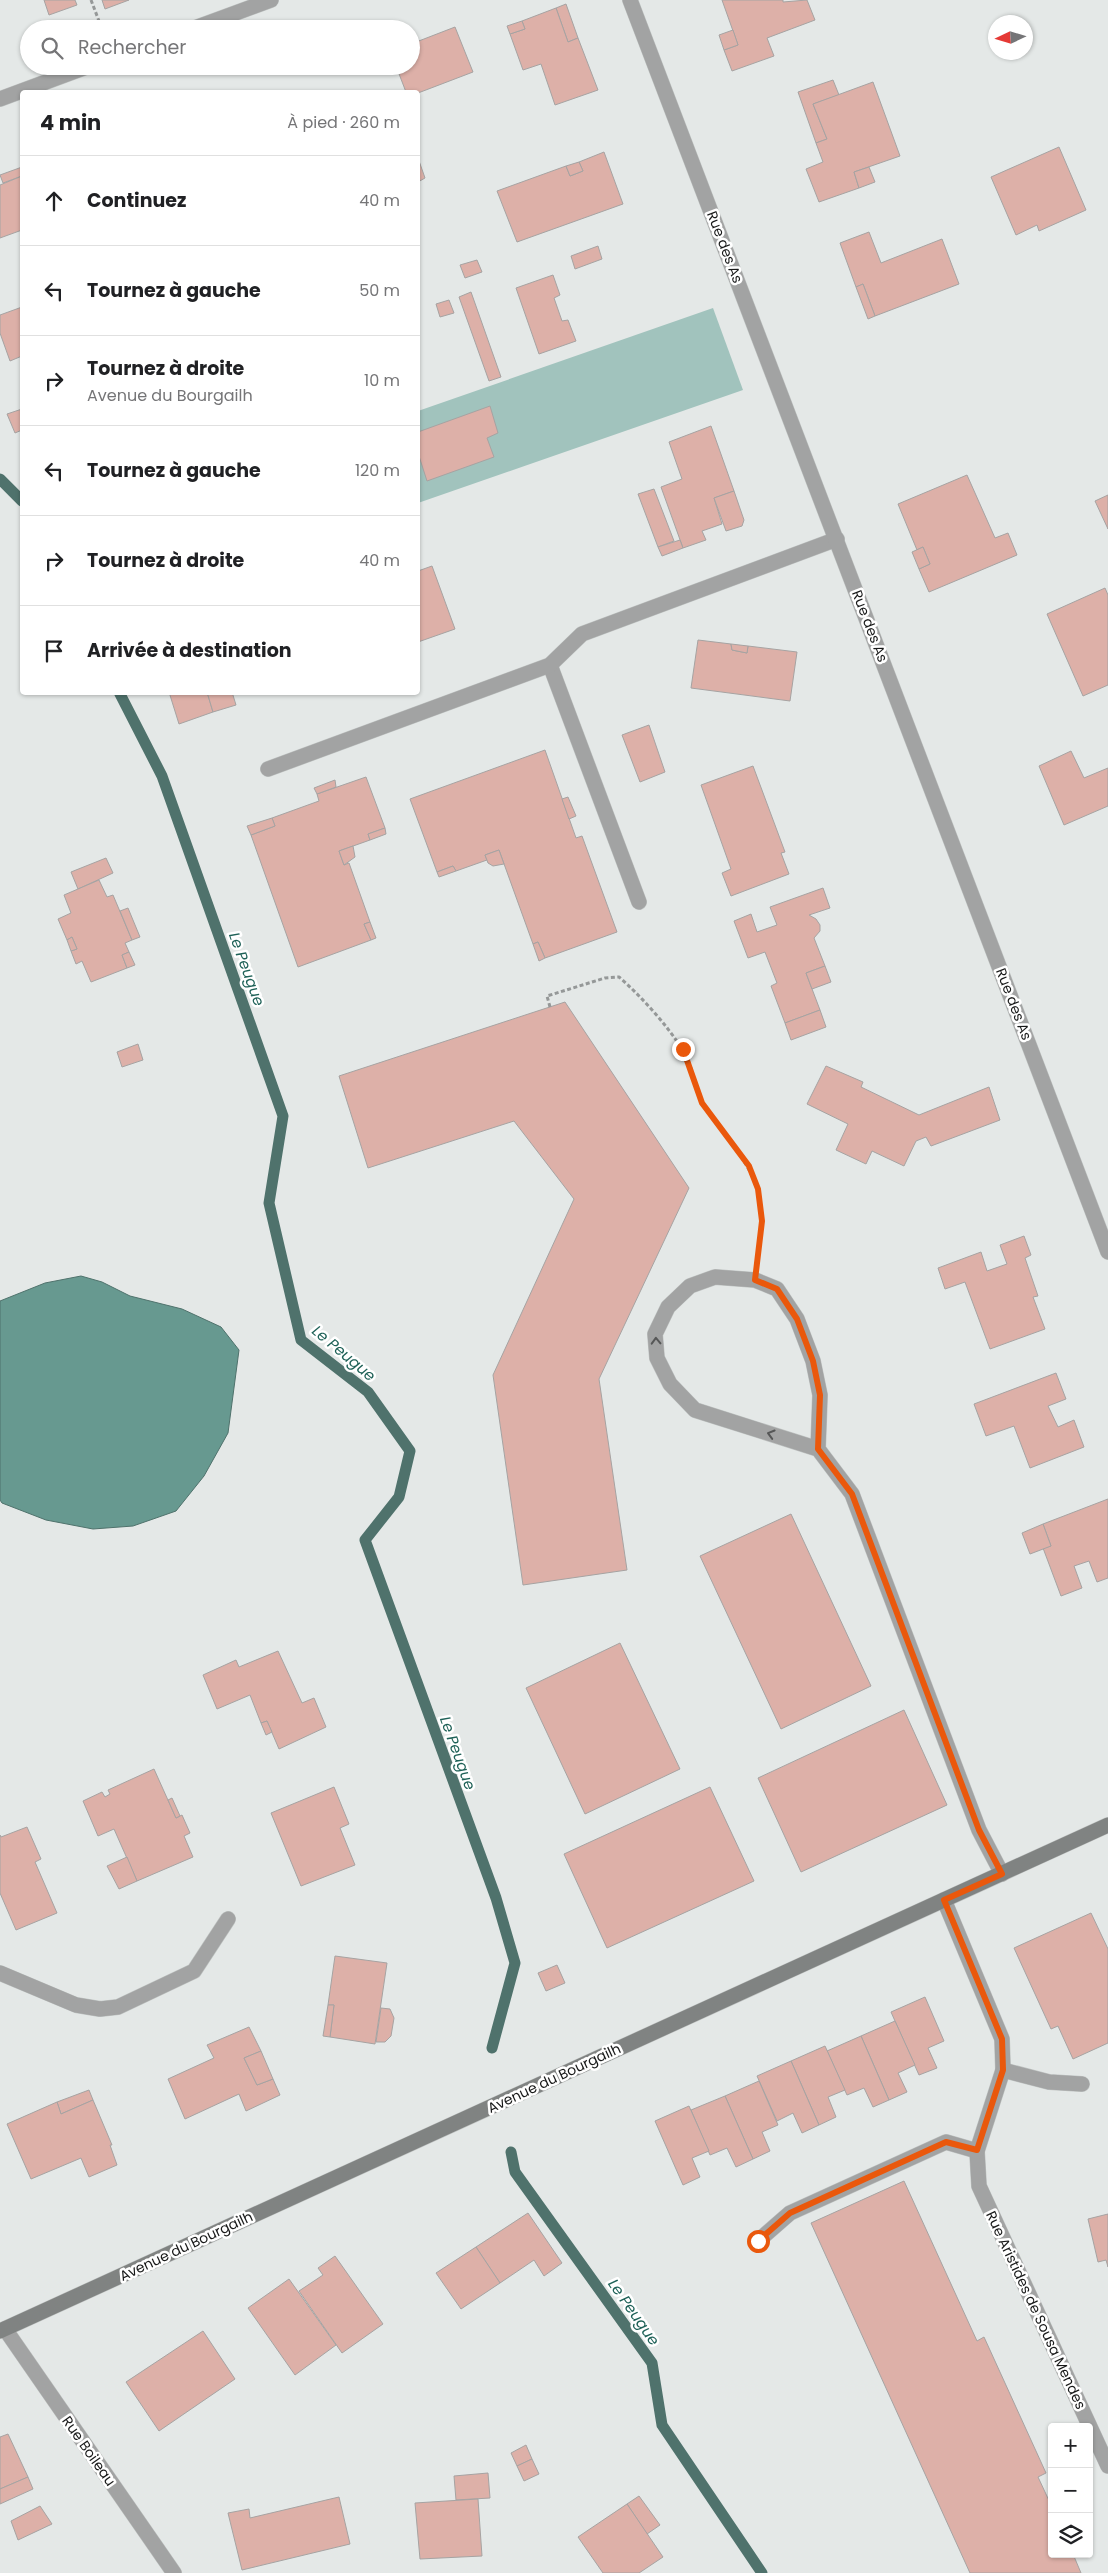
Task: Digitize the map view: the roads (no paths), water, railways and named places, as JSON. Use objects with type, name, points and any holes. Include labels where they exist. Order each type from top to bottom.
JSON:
[{"type":"main road","name":"Avenue du Bourgailh","points":[[3,2330],[1108,1825]]},
{"type":"street","points":[[217,20],[271,0]]},
{"type":"street","name":"Rue des As","points":[[630,0],[1108,1252]]},
{"type":"street","points":[[22,90],[64,75]]},
{"type":"street","points":[[0,98],[20,91]]},
{"type":"street","points":[[268,769],[550,665],[582,634],[837,539]]},
{"type":"street","points":[[550,665],[639,902]]},
{"type":"street","points":[[818,1449],[820,1395],[810,1353],[797,1319],[777,1289],[755,1280],[715,1278],[690,1286],[668,1307],[655,1334],[657,1358],[670,1384],[695,1410],[818,1449],[852,1494],[979,1830],[1002,1874]]},
{"type":"street","name":"Rue Aristides de Sousa Mendes","points":[[944,1900],[1002,2039],[1003,2070],[977,2150],[979,2186],[1108,2466]]},
{"type":"street","points":[[0,1973],[76,2004],[100,2009],[118,2006],[194,1971],[228,1919]]},
{"type":"street","points":[[1003,2070],[1049,2082],[1082,2084]]},
{"type":"street","points":[[758,2241],[790,2213],[946,2142],[977,2150]]},
{"type":"street","name":"Rue Boileau","points":[[3,2330],[174,2573]]},
{"type":"waterway","name":"Le Peugue","points":[[0,479],[20,499]]},
{"type":"waterway","name":"Le Peugue","points":[[121,695],[162,776],[283,1116],[269,1203],[301,1340],[368,1392],[410,1451],[399,1497],[365,1540],[496,1898],[515,1963],[492,2048]]},
{"type":"waterway","name":"Le Peugue","points":[[511,2152],[515,2172],[652,2363],[662,2425],[762,2573]]}]
